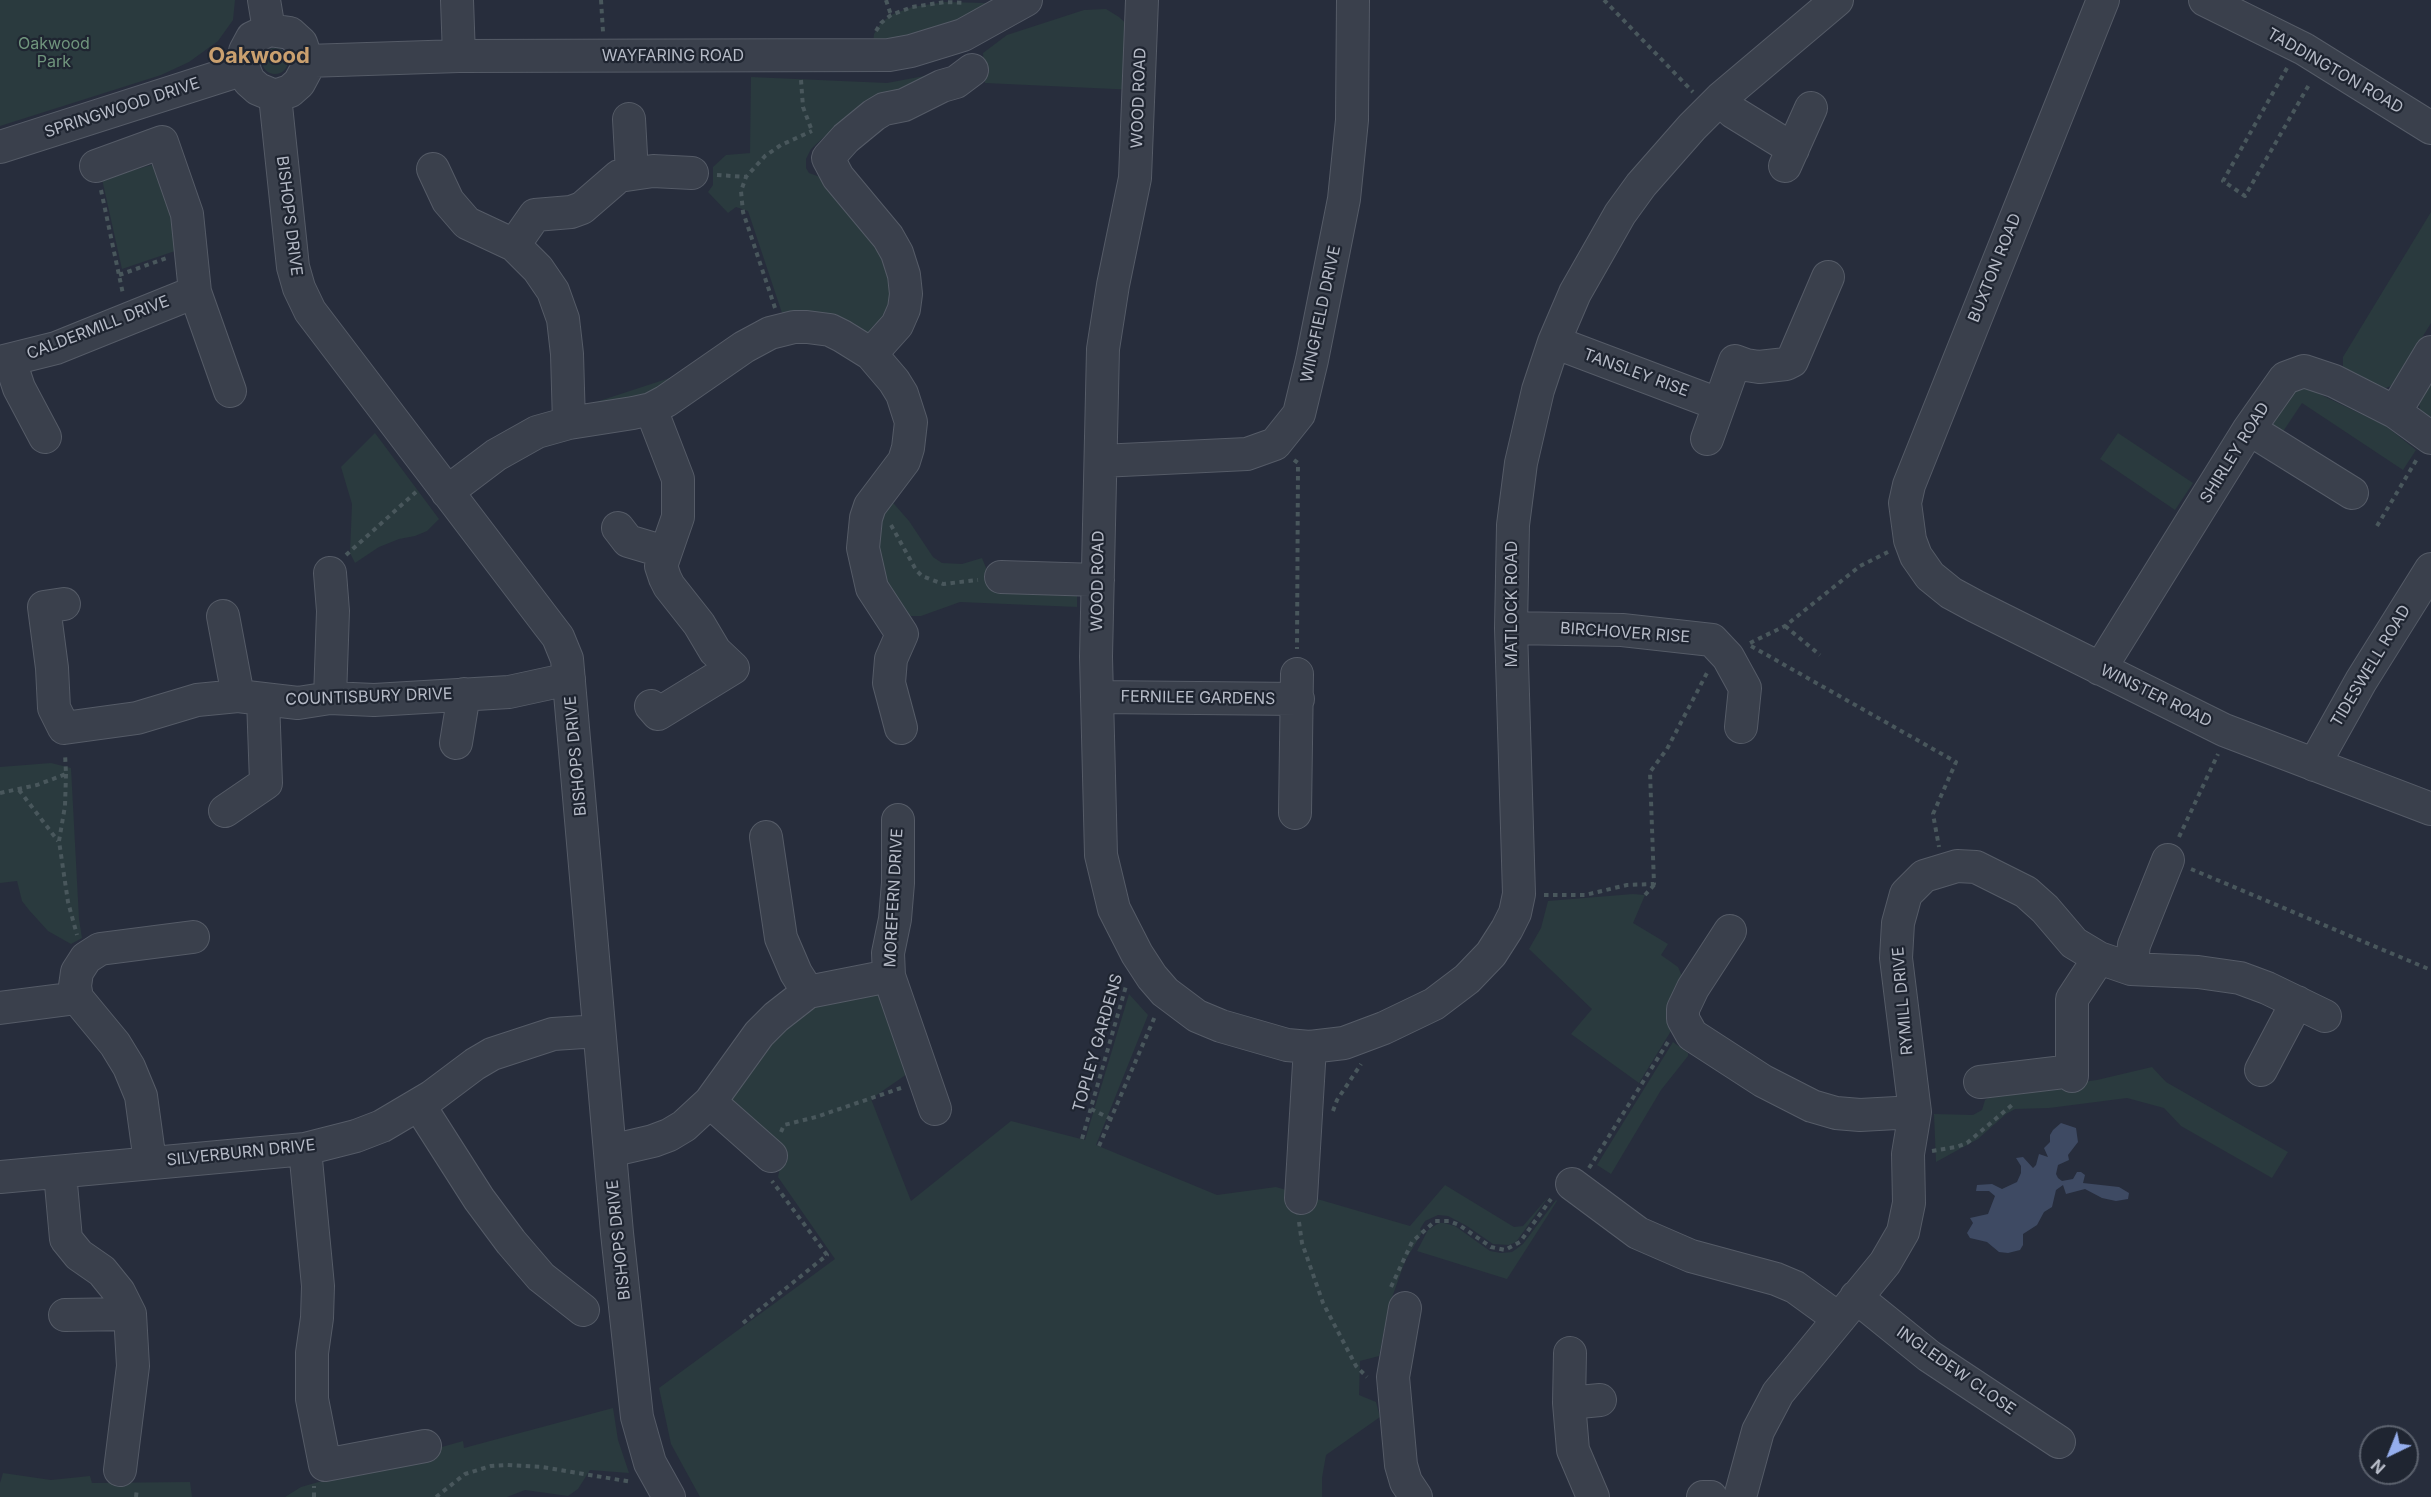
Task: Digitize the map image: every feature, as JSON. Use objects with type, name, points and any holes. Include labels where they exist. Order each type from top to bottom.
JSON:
[{"type":"street","points":[[457,0],[459,56]]},
{"type":"street","name":"WAYFARING ROAD","points":[[307,61],[459,56],[873,55],[911,51],[941,43],[963,34],[1026,0]]},
{"type":"street","name":"WOOD ROAD","points":[[1142,0],[1136,178],[1113,285],[1103,349],[1096,657],[1101,855],[1114,909],[1137,954],[1152,977],[1166,992],[1197,1016],[1221,1026],[1287,1045],[1310,1047]]},
{"type":"street","name":"WINGFIELD DRIVE","points":[[1275,444],[1299,414],[1344,199],[1352,120],[1353,0]]},
{"type":"street","name":"MATLOCK ROAD","points":[[1310,1047],[1344,1042],[1384,1028],[1434,1004],[1467,979],[1491,954],[1515,913],[1519,894],[1511,628],[1513,525],[1521,463],[1538,390],[1554,342],[1575,293],[1620,214],[1664,157],[1715,104],[1837,0]]},
{"type":"street","name":"BUXTON ROAD","points":[[1910,540],[1905,503],[1909,485],[2103,0]]},
{"type":"street","name":"TADDINGTON ROAD","points":[[2205,0],[2311,54],[2431,128]]},
{"type":"street","points":[[267,15],[301,43],[307,61],[306,70],[299,83],[290,91],[275,96],[258,89],[249,81],[243,69],[244,51],[267,15]]},
{"type":"street","name":"SPRINGWOOD DRIVE","points":[[0,147],[243,69]]},
{"type":"street","points":[[871,354],[897,325],[904,309],[906,294],[903,275],[897,253],[888,237],[838,177],[828,158],[846,138],[874,115],[892,107],[909,114],[960,81]]},
{"type":"street","name":"BISHOPS DRIVE","points":[[275,96],[293,267],[299,288],[310,311],[558,637],[567,659],[616,1233],[637,1417],[643,1443],[665,1490]]},
{"type":"street","points":[[1715,104],[1733,112],[1789,157],[1811,108]]},
{"type":"street","points":[[628,119],[632,173]]},
{"type":"street","points":[[96,166],[162,142],[187,214],[195,292],[230,391]]},
{"type":"street","points":[[433,170],[448,201],[467,223],[514,245],[538,269],[558,303],[563,319],[567,354],[569,423]]},
{"type":"street","points":[[514,245],[535,215],[571,212],[582,208],[613,180],[632,173],[653,171],[692,173]]},
{"type":"street","points":[[1707,439],[1735,361],[1759,367],[1786,364],[1792,361],[1828,277]]},
{"type":"street","name":"CALDERMILL DRIVE","points":[[5,362],[56,348],[195,292]]},
{"type":"street","points":[[441,484],[537,432],[569,423],[611,418],[651,409],[678,394],[751,343],[777,331],[794,327],[819,328],[842,336],[871,354],[902,394],[911,422],[904,460],[870,506],[866,518],[863,548],[867,572],[879,600],[902,634],[891,659],[889,682],[901,728]]},
{"type":"street","name":"TANSLEY RISE","points":[[1554,342],[1718,404]]},
{"type":"street","points":[[2395,412],[2431,352]]},
{"type":"street","points":[[5,362],[45,437]]},
{"type":"street","name":"SHIRLEY ROAD","points":[[2100,669],[2279,383],[2293,374],[2304,371],[2334,381],[2395,412],[2430,438]]},
{"type":"street","points":[[651,409],[678,479],[678,517],[661,566],[669,586],[699,624],[715,651],[733,668],[658,714],[651,706]]},
{"type":"street","points":[[2249,429],[2352,493]]},
{"type":"street","points":[[1101,460],[1247,454],[1275,444]]},
{"type":"street","points":[[618,528],[628,541],[665,552]]},
{"type":"street","name":"WINSTER ROAD","points":[[1910,540],[1930,576],[1951,593],[2224,730],[2431,808]]},
{"type":"street","name":"TIDESWELL ROAD","points":[[2314,765],[2361,681],[2431,569]]},
{"type":"street","points":[[330,573],[333,611],[330,698]]},
{"type":"street","points":[[1001,577],[1098,580]]},
{"type":"street","points":[[64,604],[44,607],[52,668],[54,708],[64,728]]},
{"type":"street","points":[[223,616],[250,698],[266,783],[225,811]]},
{"type":"street","name":"BIRCHOVER RISE","points":[[1511,628],[1622,630],[1712,640],[1728,657],[1745,688],[1741,727]]},
{"type":"street","name":"COUNTISBURY DRIVE","points":[[64,728],[137,718],[197,700],[250,698],[298,703],[330,698],[374,700],[509,692],[569,679]]},
{"type":"street","name":"FERNILEE GARDENS","points":[[1098,697],[1298,686],[1295,813]]},
{"type":"street","points":[[456,743],[464,694]]},
{"type":"street","name":"MOREFERN DRIVE","points":[[898,820],[898,883],[895,920],[888,953],[889,976],[935,1110]]},
{"type":"street","points":[[766,837],[781,938],[796,973],[808,993]]},
{"type":"street","points":[[2131,969],[2134,945],[2168,860]]},
{"type":"street","name":"RYMILL DRIVE","points":[[1740,1497],[1752,1449],[1767,1411],[1796,1371],[1885,1263],[1903,1232],[1909,1203],[1908,1154],[1915,1112],[1896,958],[1898,923],[1906,894],[1924,876],[1957,866],[1976,867],[2026,892],[2045,909],[2074,943],[2099,958],[2131,969],[2198,972],[2240,978],[2325,1016]]},
{"type":"street","points":[[1730,931],[1683,1009],[1683,1018],[1692,1035],[1763,1081],[1812,1106],[1836,1113],[1860,1116],[1915,1112]]},
{"type":"street","points":[[150,1162],[141,1096],[129,1067],[115,1044],[77,999],[75,986],[77,972],[88,956],[100,949],[116,945],[193,937]]},
{"type":"street","points":[[1980,1082],[2072,1074],[2072,999],[2099,958]]},
{"type":"street","name":"MOREFERN DRIVE","points":[[610,1150],[669,1136],[684,1126],[710,1101],[759,1034],[776,1017],[808,993],[889,976]]},
{"type":"street","points":[[0,1008],[77,999]]},
{"type":"street","points":[[2261,1070],[2297,1002]]},
{"type":"street","name":"SILVERBURN DRIVE","points":[[0,1177],[305,1149],[357,1136],[382,1126],[419,1105],[492,1054],[553,1034],[600,1031]]},
{"type":"street","points":[[1301,1198],[1310,1047]]},
{"type":"street","points":[[710,1101],[771,1156]]},
{"type":"street","points":[[419,1105],[479,1199],[511,1242],[541,1277],[583,1310]]},
{"type":"street","points":[[305,1149],[318,1286],[317,1318],[312,1353],[312,1399],[325,1465],[425,1446]]},
{"type":"street","points":[[60,1173],[66,1239],[79,1255],[102,1271],[119,1292],[130,1314],[132,1366],[120,1470]]},
{"type":"street","name":"INGLEDEW CLOSE","points":[[1572,1185],[1638,1233],[1691,1256],[1786,1283],[1847,1308],[1929,1356],[2059,1442]]},
{"type":"street","points":[[1397,1300],[1380,1377],[1406,1482],[1416,1497]]},
{"type":"street","points":[[65,1315],[130,1314]]},
{"type":"street","points":[[1570,1353],[1569,1403],[1573,1450],[1593,1497]]},
{"type":"street","points":[[1569,1403],[1600,1400]]},
{"type":"street","points":[[1703,1497],[1711,1497]]},
{"type":"path","points":[[886,0],[891,15]]},
{"type":"path","points":[[1604,0],[1715,104]]},
{"type":"path","points":[[873,55],[874,34],[881,23],[891,15],[912,7],[945,2],[972,4]]},
{"type":"path","points":[[2311,54],[2245,196],[2223,182],[2311,54]]},
{"type":"path","points":[[801,55],[803,107],[812,131],[828,158]]},
{"type":"path","points":[[777,331],[777,316],[743,212],[741,191],[746,177],[765,156],[781,145],[812,131]]},
{"type":"path","points":[[96,166],[128,318]]},
{"type":"path","points":[[119,274],[191,249]]},
{"type":"path","points":[[2377,526],[2430,438]]},
{"type":"path","points":[[1275,444],[1298,464],[1298,686]]},
{"type":"path","points":[[330,573],[357,545],[441,484]]},
{"type":"path","points":[[870,506],[896,531],[916,570],[932,581],[944,584],[1001,577]]},
{"type":"path","points":[[1910,540],[1860,566],[1785,626],[1748,644],[1956,762],[1933,814],[1942,869]]},
{"type":"path","points":[[1785,626],[1820,655]]},
{"type":"path","points":[[1644,895],[1654,884],[1650,772],[1667,749],[1713,662],[1728,657]]},
{"type":"path","points":[[64,728],[65,806],[59,841],[74,928],[88,956]]},
{"type":"path","points":[[2224,730],[2220,752],[2168,860],[2431,970]]},
{"type":"path","points":[[0,793],[19,790],[66,774]]},
{"type":"path","points":[[19,790],[59,841]]},
{"type":"path","points":[[1562,895],[1585,895],[1627,885],[1654,884]]},
{"type":"path","name":"TOPLEY GARDENS","points":[[1083,1139],[1117,1013],[1137,954]]},
{"type":"path","name":"TOPLEY GARDENS","points":[[1099,1146],[1166,992]]},
{"type":"path","points":[[1397,1300],[1412,1242],[1435,1221],[1449,1221],[1491,1247],[1505,1250],[1513,1248],[1520,1242],[1553,1197],[1572,1185],[1594,1164],[1683,1018]]},
{"type":"path","points":[[743,1323],[827,1255],[770,1179],[768,1172],[771,1156],[784,1125],[871,1099],[924,1078]]},
{"type":"path","points":[[1908,1154],[1956,1147],[1967,1143],[2003,1110],[2013,1104]]},
{"type":"path","points":[[1091,1109],[1111,1119]]},
{"type":"path","points":[[1301,1198],[1299,1221],[1302,1243],[1323,1303],[1356,1366],[1380,1377]]},
{"type":"path","points":[[436,1497],[465,1474],[499,1466],[522,1465],[631,1482],[665,1490]]},
{"type":"green space","name":"Oakwood Park","points":[[0,0],[235,0],[233,20],[218,41],[189,62],[161,75],[0,126]]},
{"type":"green space","points":[[945,2],[986,3],[988,9],[962,26],[873,43],[874,34],[881,23],[891,15],[912,7]]},
{"type":"green space","points":[[1106,9],[1132,29],[1136,90],[985,83],[983,53],[1007,35],[1084,10]]},
{"type":"green space","points":[[275,48],[284,52],[288,61],[284,70],[275,74],[266,70],[262,61],[266,52]]},
{"type":"green space","points":[[935,74],[837,132],[824,137],[811,149],[806,159],[806,168],[809,173],[823,178],[876,233],[897,300],[872,333],[783,316],[748,211],[736,207],[728,213],[708,192],[713,185],[713,167],[726,155],[750,153],[751,77],[887,83]]},
{"type":"green space","points":[[155,164],[177,208],[178,250],[122,269],[102,179]]},
{"type":"green space","points":[[2431,212],[2431,323],[2393,385],[2386,388],[2377,387],[2343,367],[2343,357]]},
{"type":"green space","points":[[691,371],[667,393],[587,405]]},
{"type":"green space","points":[[2431,377],[2431,422],[2420,410],[2419,403],[2420,396]]},
{"type":"green space","points":[[2307,388],[2386,426],[2416,450],[2403,470],[2302,403],[2282,433],[2271,427],[2295,391]]},
{"type":"green space","points":[[375,433],[439,519],[427,531],[379,547],[355,563],[350,553],[352,504],[341,467]]},
{"type":"green space","points":[[2118,433],[2193,483],[2175,510],[2100,459]]},
{"type":"green space","points":[[888,497],[909,521],[933,557],[942,563],[962,564],[982,558],[995,590],[1077,587],[1077,607],[960,602],[921,616],[911,616],[902,612],[889,599],[872,550]]},
{"type":"green space","points":[[51,763],[71,768],[82,938],[71,944],[48,931],[29,910],[22,901],[17,881],[0,883],[0,767]]},
{"type":"green space","points":[[1645,895],[1633,923],[1668,944],[1661,955],[1678,967],[1682,976],[1668,1020],[1671,1031],[1639,1083],[1571,1034],[1592,1009],[1529,949],[1541,928],[1548,901]]},
{"type":"green space","points":[[882,986],[907,1074],[871,1099],[911,1201],[1011,1121],[1085,1140],[1129,994],[1148,1015],[1096,1145],[1217,1195],[1276,1187],[1410,1226],[1445,1185],[1514,1227],[1523,1226],[1549,1196],[1516,1242],[1509,1245],[1493,1244],[1448,1216],[1438,1215],[1425,1221],[1420,1229],[1423,1231],[1405,1261],[1389,1306],[1379,1356],[1360,1361],[1359,1395],[1376,1402],[1380,1417],[1326,1455],[1322,1478],[1322,1497],[700,1497],[671,1444],[659,1388],[835,1259],[778,1177],[783,1152],[723,1099],[808,1002]]},
{"type":"green space","points":[[1673,1042],[1688,1053],[1688,1056],[1661,1090],[1611,1174],[1597,1165]]},
{"type":"green space","points":[[2152,1067],[2166,1082],[2288,1152],[2272,1178],[2181,1126],[2164,1108],[2127,1098],[2049,1108],[2015,1109],[1978,1139],[1936,1162],[1934,1114],[1973,1115],[1982,1110],[1985,1100],[1993,1094],[2097,1080]]},
{"type":"green space","points":[[1556,1200],[1507,1279],[1417,1251],[1428,1230],[1439,1223],[1444,1223],[1455,1226],[1490,1251],[1512,1252],[1523,1244]]},
{"type":"green space","points":[[613,1408],[618,1440],[629,1473],[590,1470],[578,1489],[568,1496],[525,1490],[507,1497],[285,1497],[301,1487],[463,1441],[464,1448]]},
{"type":"green space","points":[[3,1473],[51,1480],[90,1476],[92,1483],[190,1482],[192,1497],[0,1497]]},
{"type":"water","points":[[2061,1123],[2076,1128],[2078,1142],[2068,1155],[2069,1160],[2058,1165],[2056,1174],[2058,1178],[2062,1181],[2073,1179],[2077,1172],[2081,1172],[2085,1175],[2083,1183],[2119,1187],[2129,1193],[2128,1199],[2116,1201],[2102,1198],[2085,1189],[2066,1194],[2063,1185],[2056,1190],[2052,1207],[2044,1212],[2037,1225],[2023,1234],[2023,1245],[2020,1250],[2008,1253],[1999,1252],[1987,1242],[1970,1238],[1967,1233],[1973,1223],[1970,1218],[1988,1214],[1995,1196],[1989,1191],[1976,1191],[1977,1185],[1992,1184],[2002,1189],[2017,1182],[2021,1166],[2016,1158],[2023,1157],[2033,1168],[2039,1154],[2048,1157],[2044,1148],[2050,1142],[2053,1130]]},
{"type":"district","name":"Oakwood","points":[[259,56]]}]
